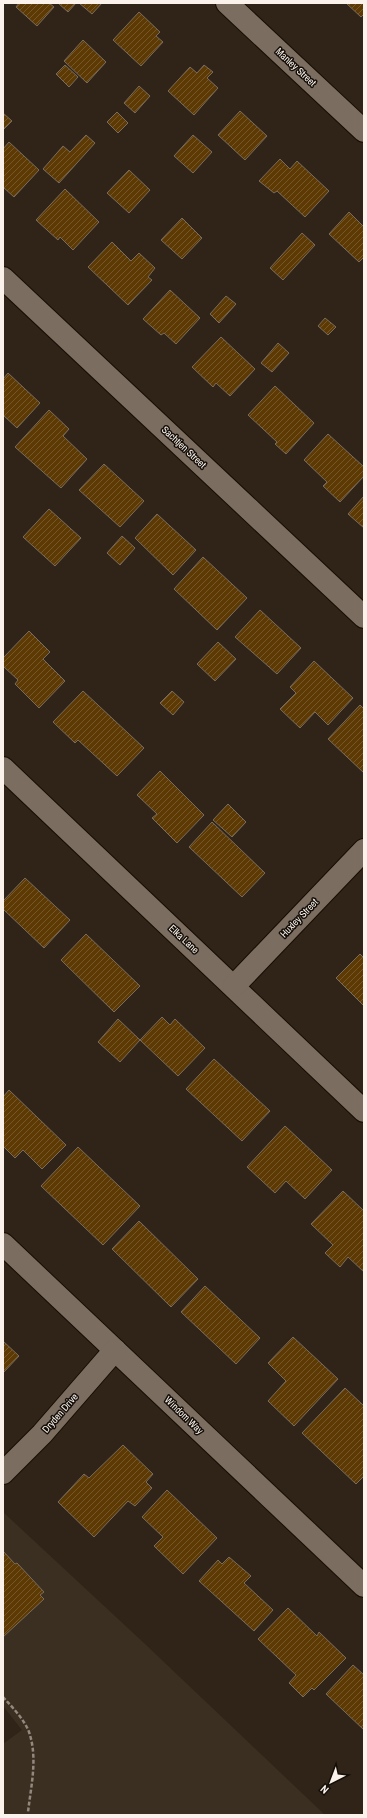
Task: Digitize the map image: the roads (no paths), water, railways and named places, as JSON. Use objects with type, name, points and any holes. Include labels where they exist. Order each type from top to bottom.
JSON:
[{"type":"street","name":"Manley Street","points":[[227,3],[364,131]]},
{"type":"street","name":"Sachtjen Street","points":[[3,278],[364,617]]},
{"type":"street","name":"Elka Lane","points":[[3,768],[364,1111]]},
{"type":"street","name":"Huxley Street","points":[[234,986],[364,850]]},
{"type":"street","name":"Windom Way","points":[[3,1244],[364,1586]]},
{"type":"street","name":"Dryden Drive","points":[[3,1473],[42,1434],[115,1350]]}]
